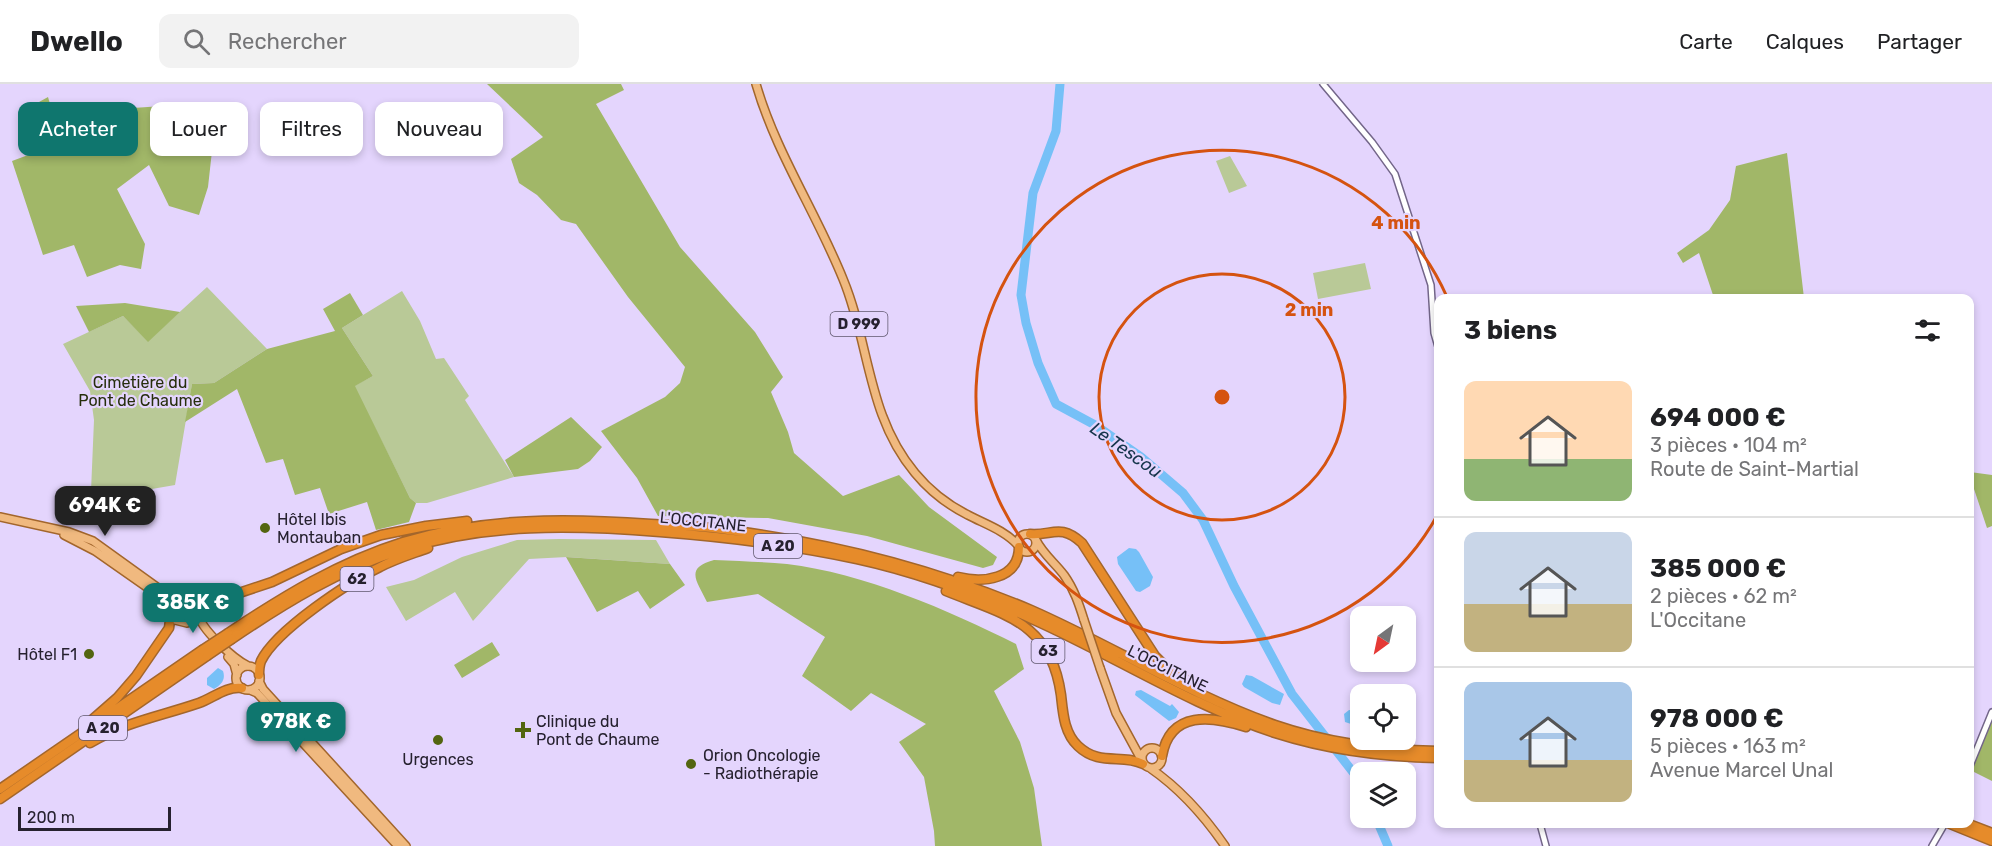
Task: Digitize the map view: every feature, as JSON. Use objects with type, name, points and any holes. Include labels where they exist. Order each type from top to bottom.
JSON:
[{"type":"highway","name":"62","points":[[196,606],[272,582],[341,549],[381,535],[426,526],[482,520],[510,521]]},
{"type":"highway","name":"L'OCCITANE","points":[[0,789],[59,753],[301,585],[354,560],[406,541],[470,525],[510,521],[594,520],[727,529],[814,543],[965,584],[1031,610],[1239,711],[1306,734],[1393,749],[1434,751]]},
{"type":"highway","name":"L'OCCITANE","points":[[230,636],[315,586],[371,561],[438,540],[489,531],[534,527],[582,527],[726,537],[900,567],[1027,617],[1236,718],[1296,739],[1349,751],[1434,758]]},
{"type":"highway","name":"62","points":[[259,678],[262,660],[278,640],[310,612],[343,588],[381,566],[406,555],[489,531]]},
{"type":"highway","points":[[1030,536],[1055,531],[1068,533],[1077,538],[1088,551],[1155,656],[1173,673],[1239,711]]},
{"type":"highway","points":[[900,567],[986,580],[998,577],[1012,567],[1018,558],[1019,546]]},
{"type":"highway","name":"63","points":[[900,567],[1028,628],[1051,656],[1059,680],[1065,722],[1075,743],[1088,754],[1145,764]]},
{"type":"highway","points":[[59,753],[127,687],[169,628],[171,611]]},
{"type":"highway","points":[[59,753],[128,724],[199,703],[230,688],[246,689]]},
{"type":"highway","points":[[1162,758],[1167,740],[1178,728],[1186,722],[1200,718],[1220,719],[1257,731],[1296,739]]},
{"type":"highway","name":"L'OCCITANE","points":[[0,799],[59,753]]},
{"type":"highway","points":[[1974,826],[1992,833]]},
{"type":"highway","points":[[1955,828],[1992,841]]},
{"type":"main road","name":"D 999","points":[[756,84],[777,144],[829,246],[845,284],[859,327],[876,400],[891,438],[914,472],[932,490],[960,511],[998,529],[1030,536]]},
{"type":"main road","points":[[0,517],[69,532],[93,541],[168,595],[190,598],[196,606],[199,619],[204,627],[236,659],[255,669],[263,689],[406,846]]},
{"type":"main road","points":[[51,528],[85,545],[165,600],[179,622],[198,628],[231,659],[237,682],[257,693],[398,846]]},
{"type":"main road","name":"D 999","points":[[998,529],[1019,546]]},
{"type":"main road","points":[[1030,536],[1020,537],[1019,546],[1024,551],[1029,551],[1054,564]]},
{"type":"main road","points":[[1029,551],[1035,547],[1030,536]]},
{"type":"main road","points":[[1030,536],[1072,587],[1116,713],[1145,764],[1167,781],[1202,816],[1225,846]]},
{"type":"main road","points":[[85,545],[91,544],[121,560]]},
{"type":"main road","points":[[171,611],[174,602],[180,597]]},
{"type":"main road","points":[[187,623],[194,619],[196,606]]},
{"type":"main road","points":[[237,675],[241,669],[248,666]]},
{"type":"main road","points":[[246,689],[256,687],[259,678]]},
{"type":"main road","points":[[1130,739],[1139,745],[1159,750],[1163,774],[1167,781]]},
{"type":"main road","points":[[1145,764],[1143,751],[1150,747]]},
{"type":"main road","points":[[1145,764],[1158,766],[1162,758]]},
{"type":"street","points":[[1323,84],[1372,141],[1395,174],[1431,285],[1434,333]]},
{"type":"street","points":[[1974,756],[1992,712]]},
{"type":"street","points":[[1541,828],[1546,846]]},
{"type":"street","points":[[1932,846],[1945,828]]},
{"type":"green space","points":[[487,84],[621,84],[624,90],[596,104],[680,247],[755,332],[783,377],[771,392],[794,453],[843,496],[899,475],[929,507],[997,557],[993,565],[983,568],[867,536],[768,518],[658,516],[637,478],[601,431],[665,397],[680,383],[685,367],[628,297],[576,224],[561,220],[537,195],[519,183],[511,159],[543,137]]},
{"type":"green space","points":[[48,97],[49,102],[39,102]]},
{"type":"green space","points":[[150,107],[150,156],[211,156],[208,187],[199,215],[169,206],[149,165],[117,189],[145,244],[141,269],[120,265],[87,277],[74,245],[43,255],[12,161],[25,156],[138,156],[138,108]]},
{"type":"green space","points":[[1787,153],[1804,294],[1713,294],[1699,253],[1683,263],[1677,253],[1709,230],[1730,200],[1736,166]]},
{"type":"green space","points":[[1230,156],[1247,186],[1229,193],[1216,161]]},
{"type":"green space","points":[[1365,263],[1371,289],[1318,299],[1313,273]]},
{"type":"green space","name":"Cimetière du Pont de Chaume","points":[[207,287],[267,349],[214,383],[192,384],[175,485],[100,498],[91,491],[94,420],[90,391],[63,344],[123,316],[148,341]]},
{"type":"green space","points":[[402,291],[420,321],[436,359],[444,358],[469,396],[465,400],[514,477],[427,503],[416,503],[410,498],[354,386],[373,376],[342,328]]},
{"type":"green space","points":[[350,293],[363,315],[342,328],[373,376],[355,386],[410,498],[416,503],[409,522],[376,530],[367,502],[329,514],[320,488],[295,495],[283,459],[266,463],[237,389],[185,422],[192,384],[214,383],[267,349],[335,331],[323,309]]},
{"type":"green space","points":[[125,303],[180,312],[148,342],[123,316],[89,332],[76,306]]},
{"type":"green space","points":[[571,417],[602,447],[590,461],[578,469],[514,477],[505,460]]},
{"type":"green space","points":[[1974,473],[1992,475],[1992,526],[1987,528],[1974,489]]},
{"type":"green space","points":[[517,540],[656,540],[670,564],[567,557],[529,559],[473,621],[455,592],[406,621],[386,587],[414,580],[462,557]]},
{"type":"green space","points":[[566,557],[670,564],[685,585],[650,609],[638,591],[597,612]]},
{"type":"green space","points":[[714,560],[787,564],[875,584],[934,606],[1016,644],[1024,669],[994,691],[1020,742],[1034,788],[1042,846],[935,846],[924,777],[899,742],[926,724],[871,693],[851,711],[802,676],[825,637],[758,594],[707,602],[697,582],[696,571],[705,563]]},
{"type":"green space","points":[[492,642],[500,655],[462,678],[454,665]]},
{"type":"green space","points":[[1992,717],[1992,781],[1974,772],[1974,766]]},
{"type":"water","points":[[1129,548],[1139,552],[1153,577],[1150,586],[1140,592],[1136,591],[1118,564],[1117,557]]},
{"type":"water","points":[[218,668],[223,671],[224,677],[221,684],[214,689],[207,685],[207,678]]},
{"type":"water","points":[[1246,675],[1284,694],[1280,705],[1244,687],[1242,684]]},
{"type":"water","points":[[1141,690],[1170,706],[1172,704],[1179,712],[1176,718],[1169,721],[1135,695],[1136,691]]},
{"type":"water","points":[[1350,710],[1350,724],[1345,722],[1344,714]]},
{"type":"waterway","name":"Le Tescou","points":[[1060,84],[1056,131],[1033,193],[1021,295],[1026,323],[1038,363],[1056,404],[1095,425],[1141,457],[1183,493],[1203,520],[1234,586],[1292,694],[1350,768]]},
{"type":"waterway","name":"Le Tescou","points":[[1380,828],[1388,846]]},
{"type":"place","name":"Hôtel Ibis Montauban","points":[[265,528]]},
{"type":"place","name":"Hôtel F1","points":[[89,654]]},
{"type":"place","name":"Clinique du Pont de Chaume","points":[[523,730]]},
{"type":"place","name":"Urgences","points":[[438,740]]},
{"type":"place","name":"Orion Oncologie - Radiothérapie","points":[[691,764]]}]
